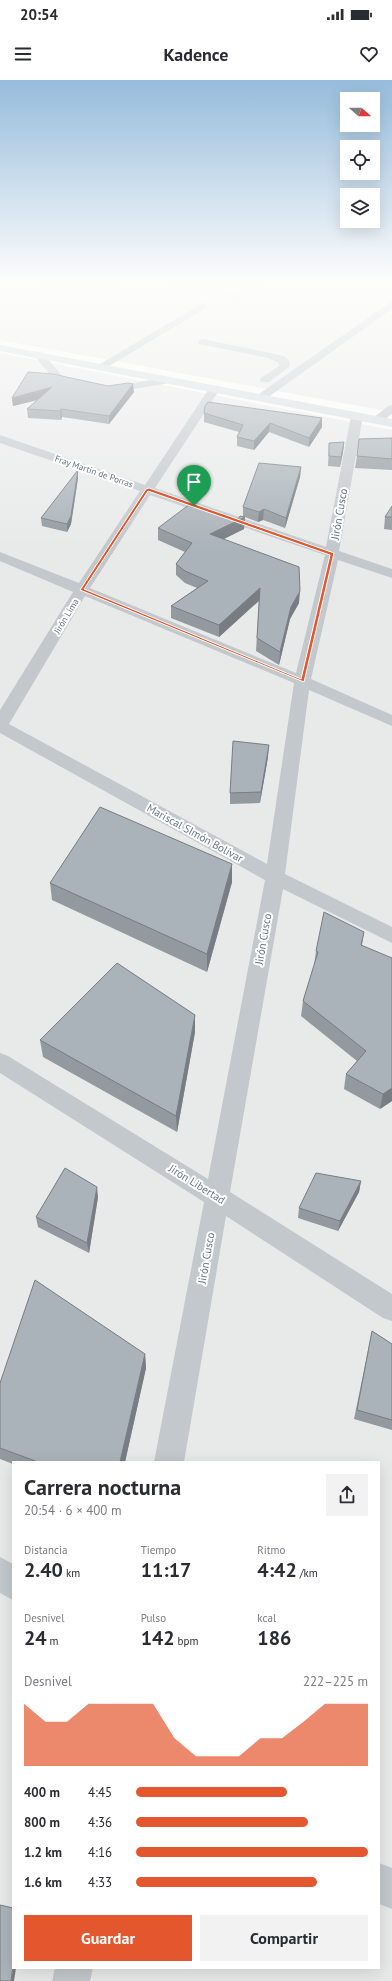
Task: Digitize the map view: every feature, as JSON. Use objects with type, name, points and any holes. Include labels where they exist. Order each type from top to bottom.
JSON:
[{"type":"highway","points":[[120,371],[392,423]]},
{"type":"street","points":[[52,371],[59,379],[109,390],[170,380]]},
{"type":"street","points":[[245,395],[279,371]]},
{"type":"street","points":[[260,398],[298,371]]},
{"type":"street","name":"Jirón Lima","points":[[0,725],[82,589],[214,389]]},
{"type":"street","points":[[377,420],[392,408]]},
{"type":"street","name":"Jirón Cusco","points":[[169,1461],[274,877],[302,681],[332,554],[357,416]]},
{"type":"street","name":"Fray Martin de Porras","points":[[0,439],[392,574]]},
{"type":"street","points":[[0,556],[302,681],[392,720]]},
{"type":"street","name":"Mariscal SImón Bolívar","points":[[0,725],[274,877],[392,936]]},
{"type":"street","name":"Jirón Libertad","points":[[0,1062],[217,1196],[392,1309]]},
{"type":"street","points":[[0,1574],[12,1583]]},
{"type":"street","points":[[380,1882],[392,1891]]},
{"type":"street","points":[[71,1981],[74,1969]]},
{"type":"shaded area","points":[[0,371],[90,371],[392,430],[392,1981],[0,1981]]},
{"type":"shaded area","points":[[167,371],[392,371],[392,412]]},
{"type":"building","points":[[28,372],[53,374],[108,386],[128,383],[133,384],[109,416],[61,409],[60,411],[27,409],[52,387],[12,398]]},
{"type":"building","points":[[208,402],[322,418],[309,438],[270,423],[254,441],[237,437],[243,425],[204,413],[205,406]]},
{"type":"building","points":[[392,438],[392,459],[357,456],[359,439]]},
{"type":"building","points":[[344,442],[341,457],[329,456],[329,443]]},
{"type":"building","points":[[259,463],[301,467],[286,518],[264,509],[259,512],[243,507]]},
{"type":"building","points":[[78,470],[71,516],[67,524],[41,518]]},
{"type":"building","points":[[190,504],[238,520],[240,516],[245,517],[210,534],[299,567],[300,591],[291,607],[280,652],[257,638],[260,588],[219,625],[171,606],[208,581],[185,571],[176,564],[192,543],[158,528]]},
{"type":"building","points":[[392,506],[392,517],[385,517]]},
{"type":"building","points":[[233,741],[269,745],[261,792],[230,793]]},
{"type":"building","points":[[100,807],[232,864],[207,954],[50,883]]},
{"type":"building","points":[[324,912],[364,932],[361,945],[392,958],[392,1088],[383,1094],[346,1074],[366,1051],[303,1001],[318,952],[316,951]]},
{"type":"building","points":[[117,963],[195,1015],[176,1116],[40,1040]]},
{"type":"building","points":[[65,1168],[97,1187],[87,1243],[36,1217]]},
{"type":"building","points":[[316,1173],[361,1181],[340,1221],[299,1208]]},
{"type":"building","points":[[35,1280],[145,1354],[120,1461],[35,1461],[0,1448],[0,1383]]},
{"type":"building","points":[[372,1331],[392,1344],[392,1420],[357,1410]]},
{"type":"building","points":[[0,1905],[12,1908],[13,1969],[11,1981],[0,1981]]},
{"type":"route","points":[[148,489],[194,506],[332,554],[302,681],[82,589],[148,489]]}]
